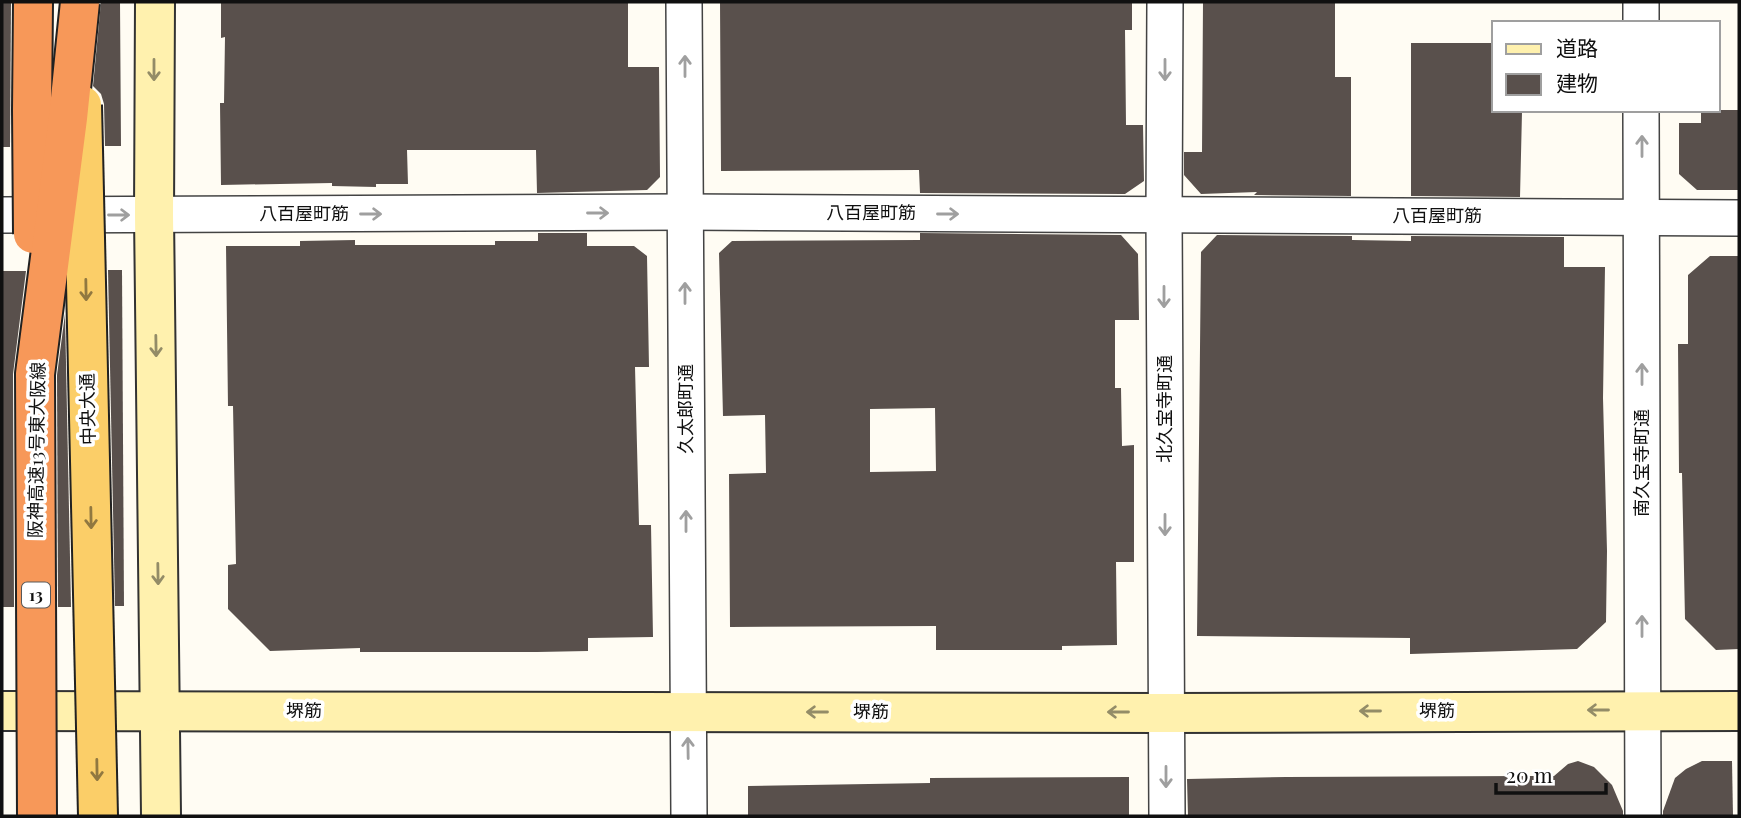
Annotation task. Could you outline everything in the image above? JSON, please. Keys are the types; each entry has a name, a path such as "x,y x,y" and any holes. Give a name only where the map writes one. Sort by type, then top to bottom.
{"highway":[{"name":"13","path":"33,2 35,374"},
{"name":"阪神高速13号東大阪線","path":"37,816 35,374 81,2"}],"main road":[{"name":"中央大通","path":"81,2 82,159 98,816"},
{"path":"155,2 154,215 161,816"},
{"name":"堺筋","path":"2,712 1739,711"}],"street":[{"name":"久太郎町通","path":"684,2 689,816"},
{"name":"北久宝寺町通","path":"1165,2 1167,816"},
{"path":"1641,2 1641,21"},
{"name":"南久宝寺町通","path":"1641,112 1643,816"},
{"name":"八百屋町筋","path":"2,215 685,212 1739,218"}],"building":[{"path":"2,2 11,2 10,147 2,147"},
{"path":"101,2 120,2 121,146 105,146 104,104 101,94 93,86"},
{"path":"221,2 628,2 628,67 659,67 660,177 647,190 537,193 536,150 407,150 408,184 376,184 376,187 332,186 332,183 221,185 220,103 224,103 225,37 221,38"},
{"path":"720,2 1132,2 1132,30 1125,30 1126,125 1143,125 1144,181 1125,194 920,193 919,170 721,171"},
{"path":"1203,2 1335,2 1335,77 1351,77 1351,196 1254,195 1257,192 1201,194 1184,175 1184,152 1202,152"},
{"path":"1411,43 1492,43 1492,112 1522,112 1520,197 1411,196"},
{"path":"1739,110 1739,190 1697,190 1679,174 1679,123 1701,123 1701,112"},
{"path":"538,233 587,233 587,246 634,246 647,256 649,367 635,367 639,525 651,525 653,637 588,638 588,651 360,652 360,648 270,651 228,609 228,565 236,564 233,406 228,406 226,246 300,246 300,241 355,240 355,245 495,245 495,241 538,241"},
{"path":"920,233 1121,235 1138,254 1139,320 1115,320 1115,388 1121,388 1122,446 1134,445 1134,562 1116,562 1117,645 1062,646 1062,650 936,650 936,626 730,627 729,474 766,473 765,415 723,416 719,253 732,241 920,240","holes":["935,408 936,471 870,472 870,409"]},
{"path":"1217,235 1352,236 1352,240 1411,241 1411,236 1564,237 1564,267 1605,267 1603,398 1606,622 1577,649 1410,654 1410,638 1197,636 1201,252"},
{"path":"1710,256 1739,256 1739,649 1716,650 1685,619 1682,473 1679,473 1678,344 1688,344 1688,275"},
{"path":"108,270 122,270 124,606 115,606"},
{"path":"2,271 26,271 13,374 14,607 2,607"},
{"path":"65,314 71,607 58,607 57,375"},
{"path":"1578,761 1594,767 1612,785 1623,816 1188,816 1187,779 1554,776 1568,764"},
{"path":"1702,761 1732,761 1733,816 1663,816 1675,778"},
{"path":"1129,777 1129,816 748,816 748,786 930,783 930,778"}]}
